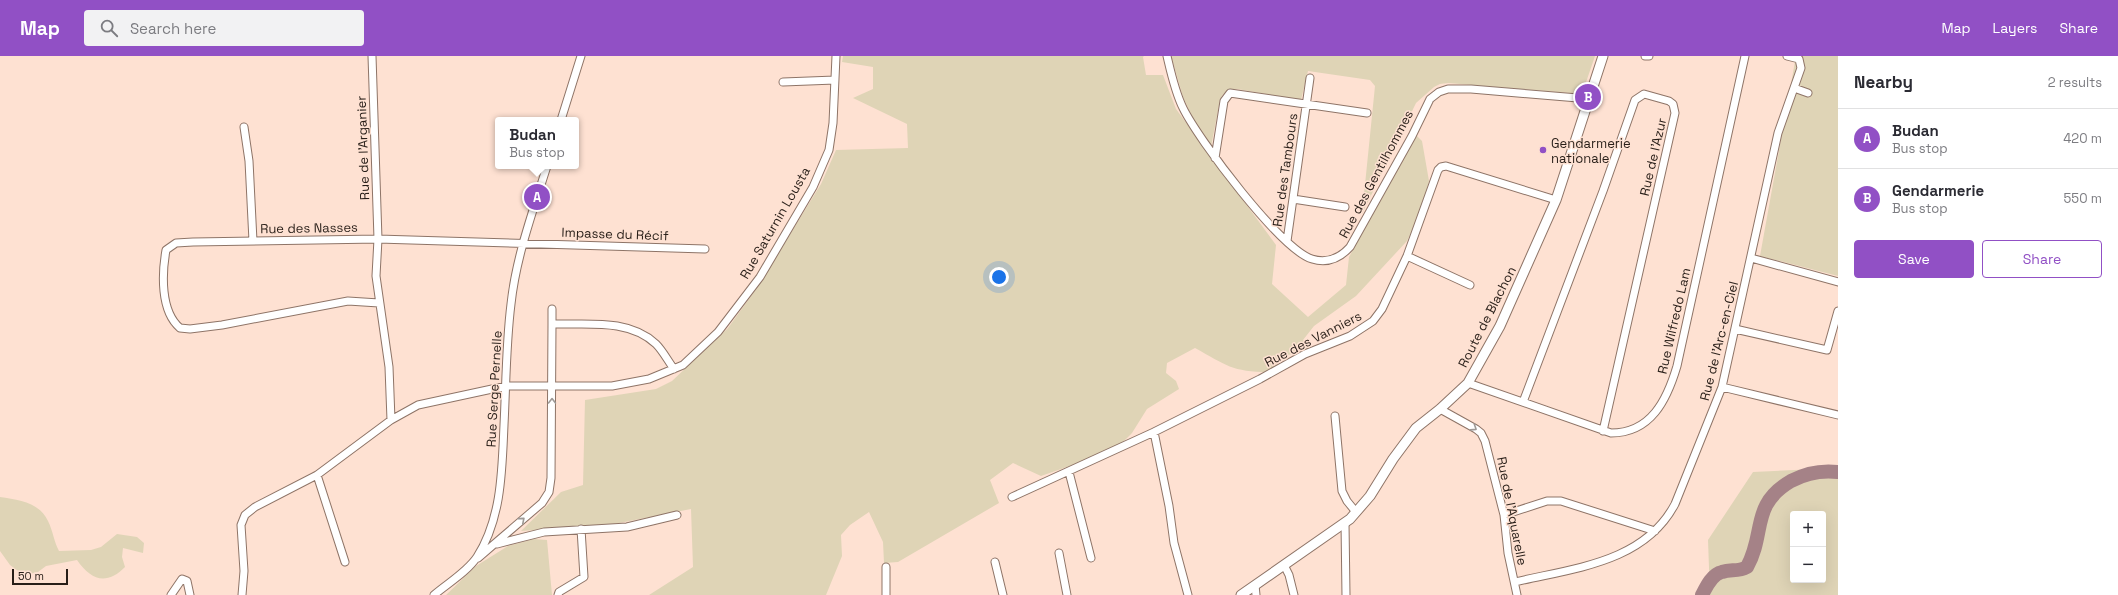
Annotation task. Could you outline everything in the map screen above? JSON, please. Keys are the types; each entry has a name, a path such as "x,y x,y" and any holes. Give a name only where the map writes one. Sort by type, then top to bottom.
{"street":[{"name":"Rue de l'Arganier","path":"372,56 378,239 376,276 389,367 390,420"},
{"path":"562,117 580,56"},
{"name":"Rue Saturnin Lousta","path":"242,595 244,570 240,530 245,515 255,507 318,475 390,420 418,405 506,386 621,385 649,379 674,369 690,359 718,332 760,277 813,187 829,150 833,123 836,56"},
{"name":"Rue des Gentilhommes","path":"1167,56 1182,107 1214,158 1287,241 1306,257 1320,261 1335,259 1346,251 1355,239 1412,136 1426,106 1439,92 1454,88 1590,99"},
{"name":"Route de Blachon","path":"1241,595 1345,523 1370,496 1392,459 1416,428 1468,384 1500,326 1556,200 1603,56"},
{"path":"1644,56 1649,56"},
{"name":"Rue Wilfredo Lam","path":"1468,384 1611,433 1627,432 1642,425 1663,402 1674,378 1745,56"},
{"name":"Rue de l'Arc-en-Ciel","path":"1515,582 1585,566 1619,555 1640,545 1670,515 1722,387 1778,133 1801,68 1801,63 1798,59 1787,56"},
{"path":"1310,78 1307,104 1367,113"},
{"path":"782,82 835,80"},
{"path":"1794,88 1808,93"},
{"name":"Rue des Tambours","path":"1214,158 1224,101 1228,94 1237,93 1307,104 1287,241"},
{"name":"Rue de l'Azur","path":"1523,402 1600,198 1635,100 1644,94 1669,101 1673,104 1675,113 1603,431"},
{"path":"244,127 249,161 253,241"},
{"name":"Rue des Vanniers","path":"1012,497 1154,432 1260,379 1305,354 1333,344 1367,326 1382,309 1407,256 1438,170 1441,167 1446,166 1556,200"},
{"name":"Rue Serge Pernelle","path":"434,595 472,564 486,538 499,495 503,460 511,302 524,242 546,169"},
{"path":"1293,199 1345,207"},
{"name":"Rue des Nasses","path":"379,303 348,301 190,329 180,328 172,317 164,292 163,267 166,250 176,243 222,240 378,239 524,242"},
{"name":"Impasse du Récif","path":"524,242 705,249"},
{"path":"1407,256 1470,285"},
{"path":"1751,258 1838,282"},
{"path":"472,564 537,508 549,492 551,478 552,308"},
{"path":"1735,329 1827,350 1838,311"},
{"path":"552,324 607,326 631,329 647,337 656,344 674,369"},
{"path":"1722,387 1838,415"},
{"name":"Rue de l'Aquarelle","path":"1440,409 1471,426 1483,436 1504,515 1508,553 1517,595"},
{"path":"1335,416 1342,492 1356,512"},
{"path":"1154,432 1170,506 1173,539 1188,595"},
{"path":"1069,472 1091,558"},
{"path":"318,475 346,562"},
{"path":"1504,515 1547,501 1561,501 1655,531"},
{"path":"493,546 544,532 627,527 677,515"},
{"path":"1345,523 1346,595"},
{"path":"558,595 584,577 581,529"},
{"path":"1059,553 1067,595"},
{"path":"995,562 1003,595"},
{"path":"1284,565 1289,575 1294,595"},
{"path":"886,567 886,595"},
{"path":"170,595 182,579 187,581 190,595"},
{"path":"1255,585 1256,595"}],"shaded area":[{"path":"843,56 1144,56 1146,75 1163,75 1176,109 1276,245 1272,284 1308,317 1346,285 1349,257 1372,215 1383,189 1416,135 1422,141 1429,181 1421,212 1407,241 1356,296 1314,326 1303,340 1312,348 1282,357 1269,372 1256,372 1238,369 1222,363 1195,348 1167,363 1166,373 1176,381 1179,389 1147,409 1132,433 1119,446 1104,454 1041,476 1013,463 990,480 999,503 898,562 884,563 883,542 869,512 850,525 841,535 842,556 826,595 649,595 693,567 691,509 614,524 521,531 561,492 583,485 585,400 656,389 672,381 728,328 754,292 821,184 836,150 908,148 907,124 853,98 873,89 873,67 842,62"},
{"path":"1171,56 1595,56 1582,94 1448,83 1440,84 1434,87 1416,103 1362,214 1375,86 1370,80 1308,71 1301,100 1237,89 1229,91 1223,95 1220,100 1211,147 1197,127 1183,97"},
{"path":"1796,56 1838,56 1838,276 1760,256"},
{"path":"1838,468 1838,595 1710,595 1708,540 1753,472"},
{"path":"0,497 28,503 39,510 48,521 59,551 91,550 101,547 117,534 137,537 144,543 143,553 123,548 122,557 125,567 111,577 105,578 93,576 82,567 77,560 46,566 38,572 29,574 18,571 10,565 0,551"},
{"path":"534,539 547,540 552,595 446,595 476,566 508,546"}],"waterway":[{"path":"1702,595 1710,581 1718,573 1747,567 1753,555 1764,510 1778,490 1791,481 1808,474 1826,471 1838,472"}],"place":[{"name":"Gendarmerie","path":"1588,97"},
{"name":"Gendarmerie nationale","path":"1543,150"},
{"name":"Budan","path":"537,197"}]}
